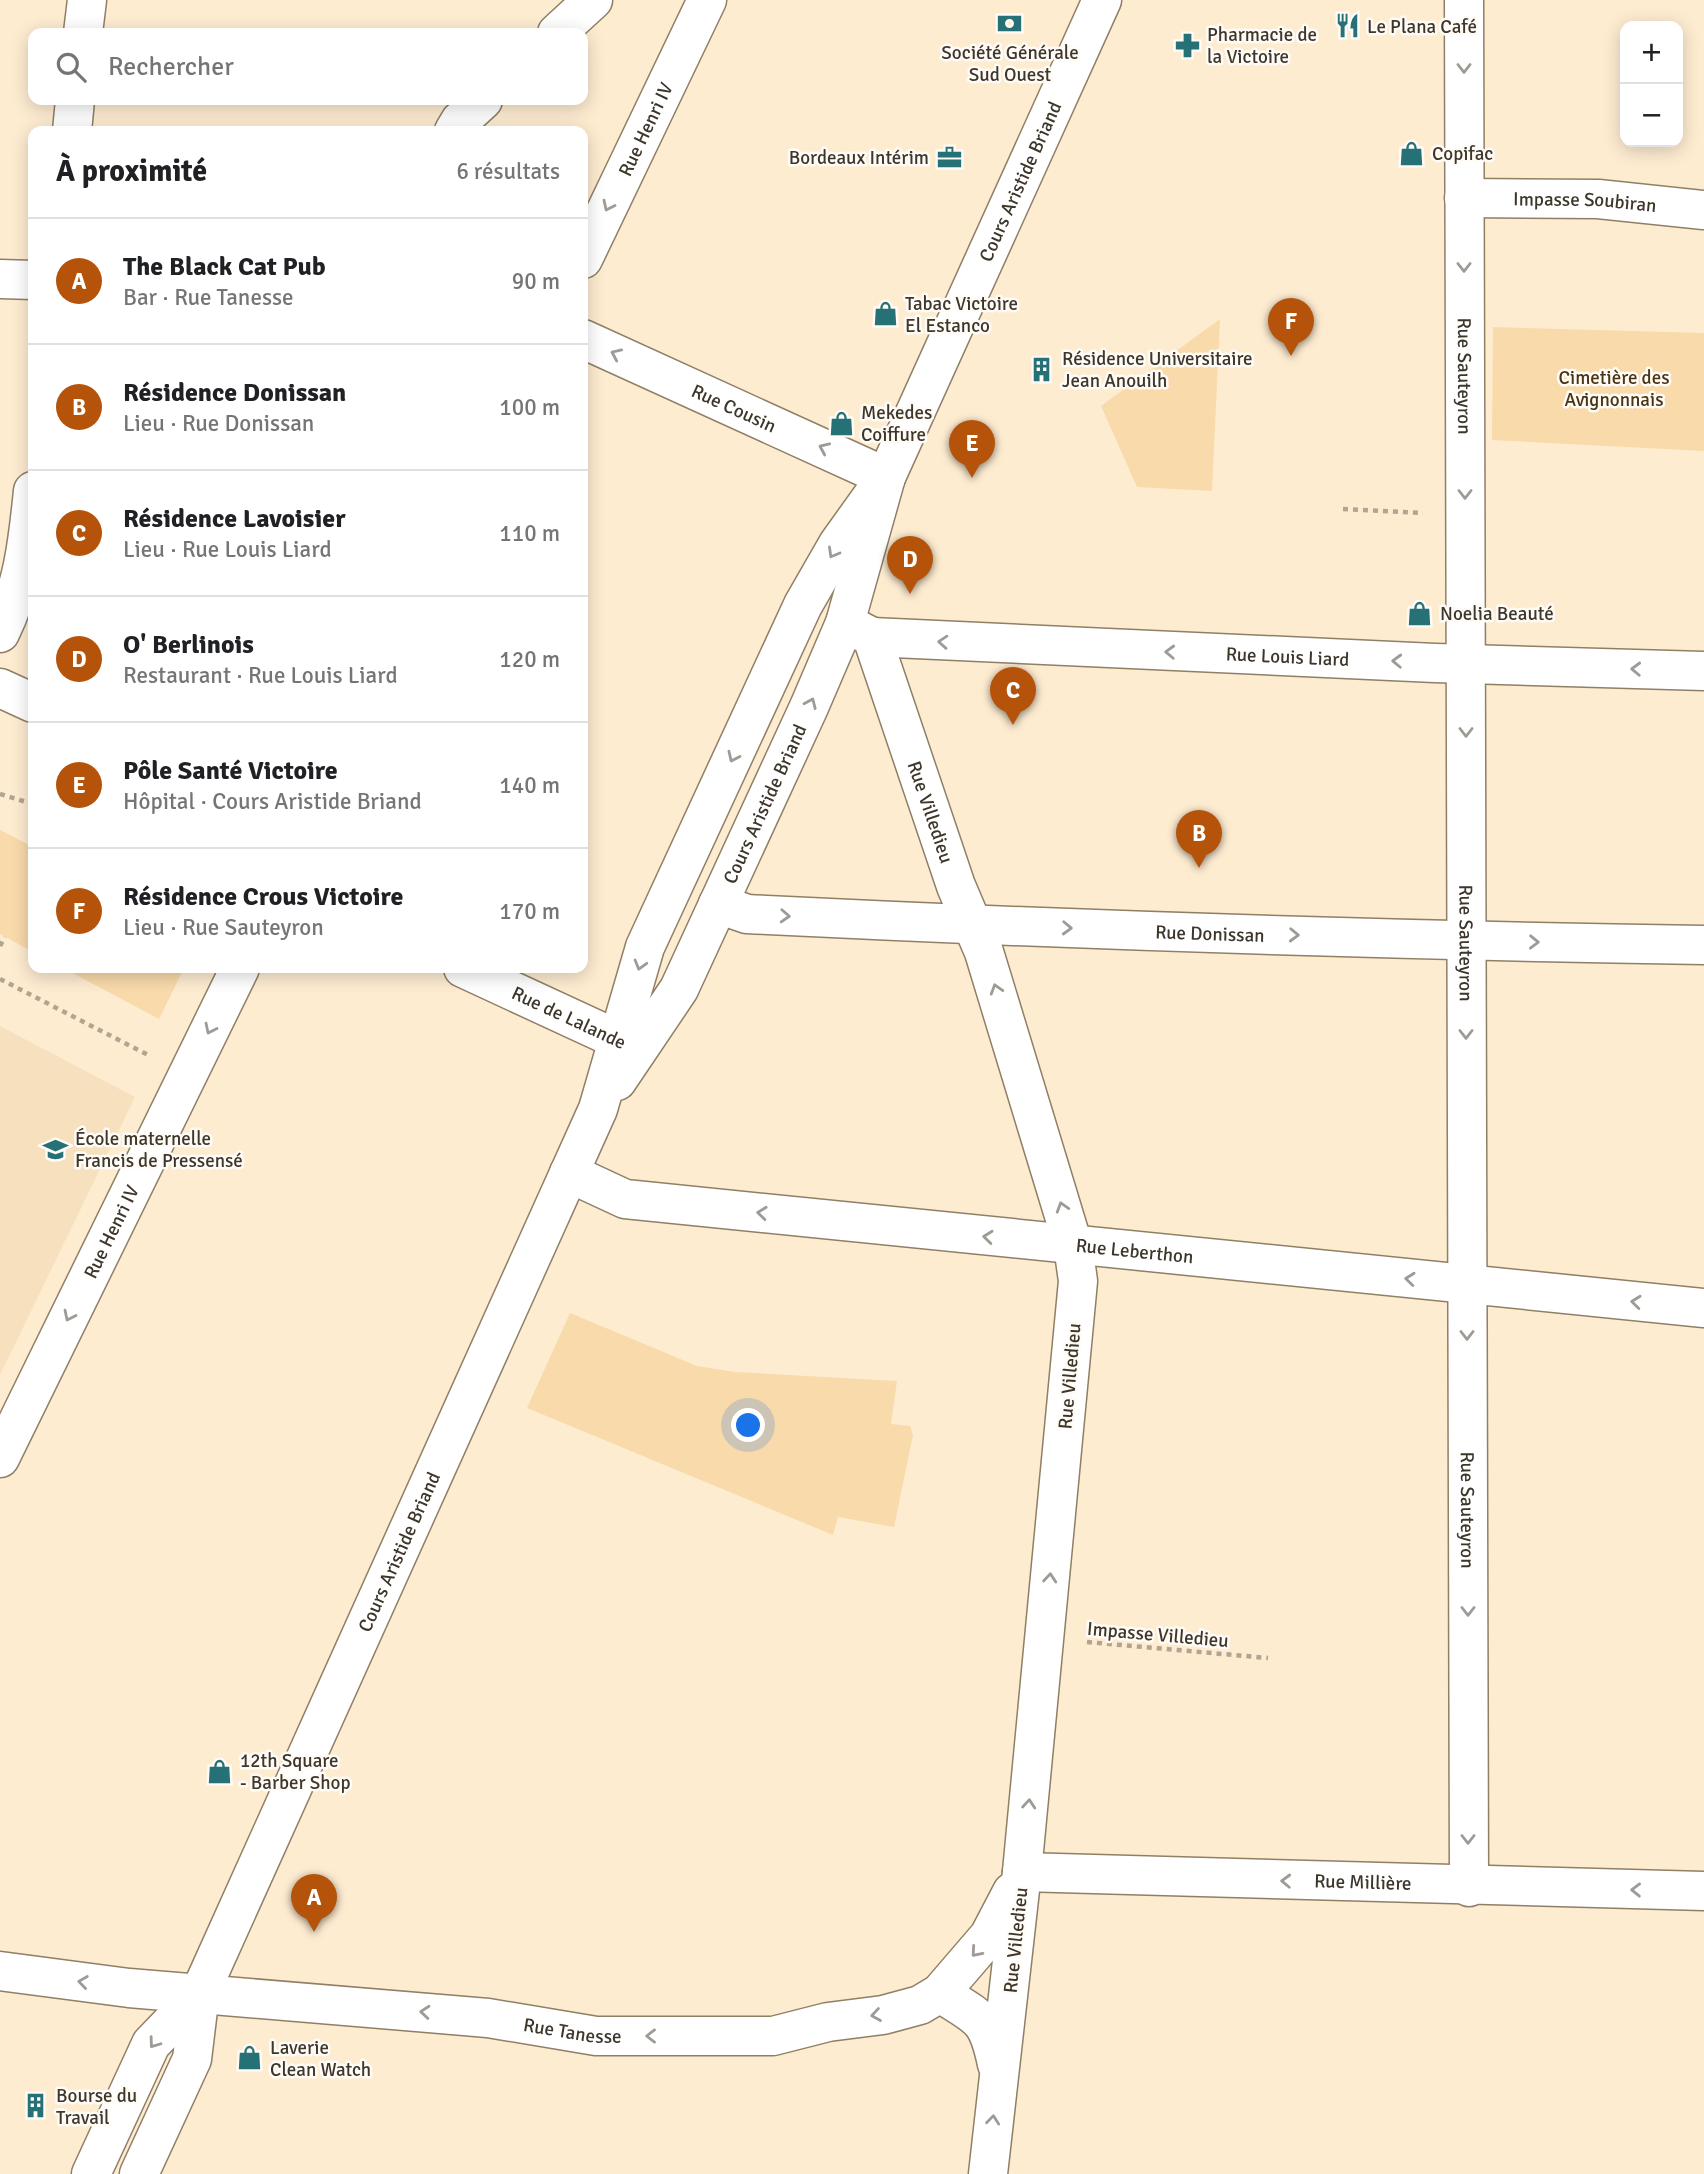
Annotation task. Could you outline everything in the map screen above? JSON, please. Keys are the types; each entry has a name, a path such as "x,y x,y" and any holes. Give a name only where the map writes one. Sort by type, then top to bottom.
{"street":[{"path":"84,28 87,0"},
{"path":"562,28 593,0"},
{"name":"Rue Henri IV","path":"588,248 707,0"},
{"name":"Cours Aristide Briand","path":"139,2174 192,2059 200,1993 628,1045 645,947 803,604 838,544 886,477 1102,0"},
{"name":"Rue Sauteyron","path":"1464,0 1469,1887"},
{"path":"72,126 75,105"},
{"path":"457,126 478,105"},
{"name":"Impasse Soubiran","path":"1464,198 1598,199 1704,210"},
{"path":"0,279 28,280"},
{"name":"Rue Cousin","path":"588,341 886,477"},
{"name":"Cours Aristide Briand","path":"628,1045 679,989 718,904 859,630 886,477"},
{"path":"0,633 15,603 28,540"},
{"name":"Rue Louis Liard","path":"859,630 1466,664 1704,671"},
{"name":"Rue Villedieu","path":"859,630 956,886 974,925 1073,1245 1078,1281 1022,1872 1008,2006 998,2066 988,2174"},
{"path":"0,688 28,701"},
{"name":"Rue Donissan","path":"718,904 747,914 974,925 1466,941 1704,945"},
{"name":"Rue Henri IV","path":"0,1458 238,973"},
{"name":"Rue de Lalande","path":"474,973 628,1045"},
{"name":"Rue Leberthon","path":"569,1173 625,1199 1704,1308"},
{"name":"Rue Tanesse","path":"0,1971 129,1988 488,2018 596,2036 773,2036 828,2022 883,2015 920,2005 940,1993 989,1936 1022,1872"},
{"name":"Rue Millière","path":"1022,1872 1469,1887 1704,1891"},
{"name":"Cours Aristide Briand","path":"91,2174 151,2043 200,1993"},
{"path":"940,1993 981,2018 990,2033 998,2066"}],"path":[{"path":"1343,509 1425,513"},
{"path":"0,794 28,802"},
{"path":"0,946 5,937"},
{"path":"0,979 189,1074"},
{"name":"Impasse Villedieu","path":"1045,1638 1268,1658"}],"shaded area":[{"name":"École maternelle Francis de Pressensé","path":"0,1026 135,1097 0,1375"}],"green space":[{"path":"1220,319 1212,491 1137,487 1101,406"},
{"name":"Cimetière des Avignonnais","path":"1493,327 1704,333 1704,451 1492,440"},
{"path":"0,830 28,844 28,949 0,934"},
{"path":"72,973 182,973 159,1019"},
{"path":"570,1313 697,1366 735,1372 897,1381 891,1424 910,1426 913,1435 894,1527 838,1517 833,1535 527,1408"}],"place":[{"name":"Société Générale Sud Ouest","path":"1010,24"},
{"name":"Le Plana Café","path":"1347,26"},
{"name":"Pharmacie de la Victoire","path":"1187,45"},
{"name":"Copifac","path":"1412,153"},
{"name":"Bordeaux Intérim","path":"949,157"},
{"name":"Tabac Victoire El Estanco","path":"885,314"},
{"name":"Résidence Crous Victoire","path":"1291,356"},
{"name":"Résidence Universitaire Jean Anouilh","path":"1042,369"},
{"name":"Mekedes Coiffure","path":"841,423"},
{"name":"Pôle Santé Victoire","path":"972,478"},
{"name":"O' Berlinois","path":"910,594"},
{"name":"Noelia Beauté","path":"1420,613"},
{"name":"Résidence Lavoisier","path":"1013,725"},
{"name":"Résidence Donissan","path":"1199,868"},
{"name":"École maternelle Francis de Pressensé","path":"55,1149"},
{"name":"12th Square - Barber Shop","path":"220,1771"},
{"name":"The Black Cat Pub","path":"314,1932"},
{"name":"Laverie Clean Watch","path":"250,2058"},
{"name":"Bourse du Travail","path":"36,2106"}]}
